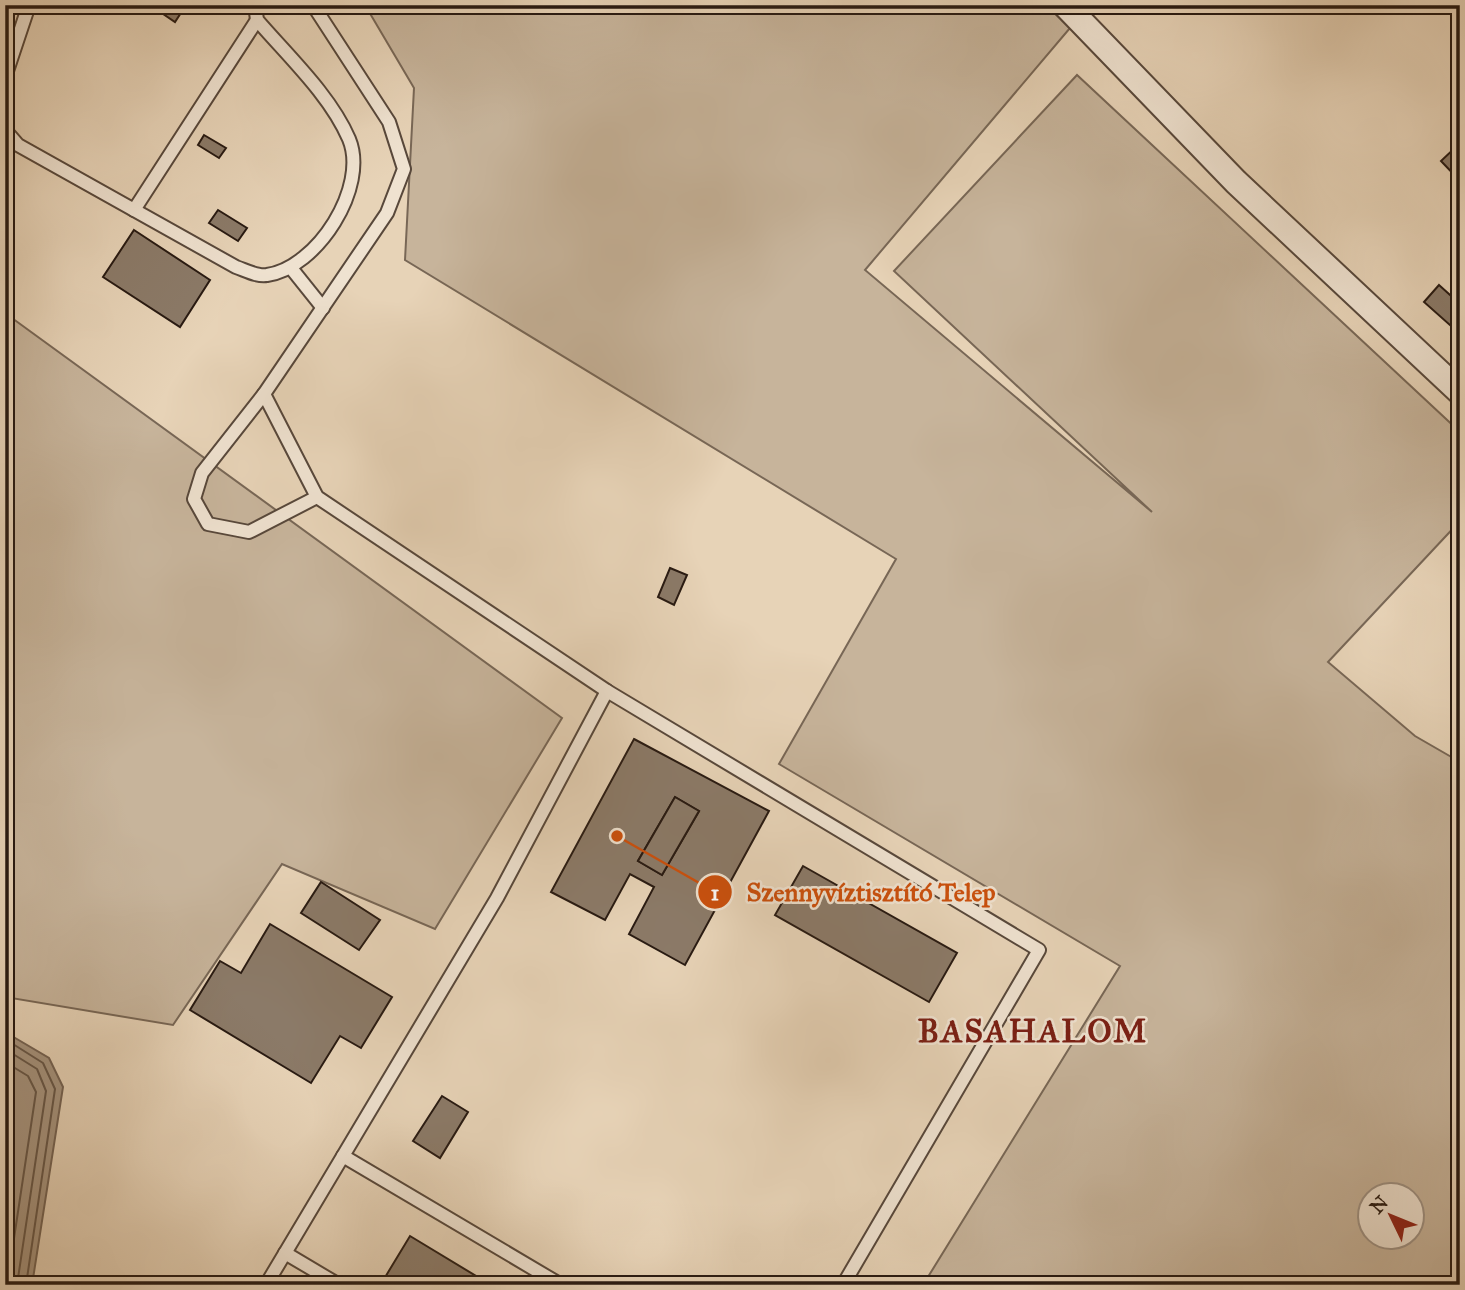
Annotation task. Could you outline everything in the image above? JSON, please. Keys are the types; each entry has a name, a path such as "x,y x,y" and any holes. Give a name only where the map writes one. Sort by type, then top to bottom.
{"street":[{"path":"1065,5 1236,182 1460,392"}],"lane":[{"path":"5,77 29,5"},
{"path":"5,130 18,145 236,267 264,276 291,268 303,260 331,229 354,180 350,142 337,117 257,20 255,5"},
{"path":"313,5 389,122 404,169 387,213 264,394 202,472 194,499 208,524 249,532 317,497"},
{"path":"134,210 257,20"},
{"path":"291,268 323,308"},
{"path":"264,394 317,497 607,691 1039,950 844,1285"},
{"path":"266,1285 497,898 607,691"},
{"path":"343,1156 561,1285"},
{"path":"285,1253 339,1285"}],"shaded area":[{"path":"365,5 1046,5 1070,28 865,270 1152,512 894,271 1077,75 1460,432 1460,521 1328,662 1415,736 1460,762 1460,1285 923,1285 1120,966 779,764 896,559 405,260 414,88"},
{"path":"5,313 562,718 435,929 282,864 173,1025 5,997"}],"water":[{"path":"5,1032 49,1058 63,1087 32,1285 5,1285"}],"building":[{"path":"150,5 186,5 175,22"},
{"path":"204,135 226,148 219,158 198,145"},
{"path":"1460,143 1460,181 1441,161"},
{"path":"218,210 247,228 238,241 209,223"},
{"path":"134,230 210,280 180,327 103,277"},
{"path":"1439,285 1460,304 1460,317 1451,326 1424,302"},
{"path":"670,568 687,575 674,605 658,597"},
{"path":"634,739 769,811 685,965 629,934 654,887 630,874 605,920 551,892","holes":["675,797 699,811 662,875 638,861"]},
{"path":"675,797 699,811 662,875 638,861"},
{"path":"803,866 957,953 929,1002 775,915"},
{"path":"321,882 380,920 359,950 301,913"},
{"path":"270,924 392,997 361,1048 340,1036 311,1083 190,1010 220,961 241,973"},
{"path":"442,1096 468,1112 440,1158 413,1141"},
{"path":"410,1236 491,1285 395,1285 384,1279"}],"place":[{"name":"Szennyvíztisztító Telep","path":"617,836"}],"district":[{"name":"BASAHALOM","path":"1033,1031"}]}
